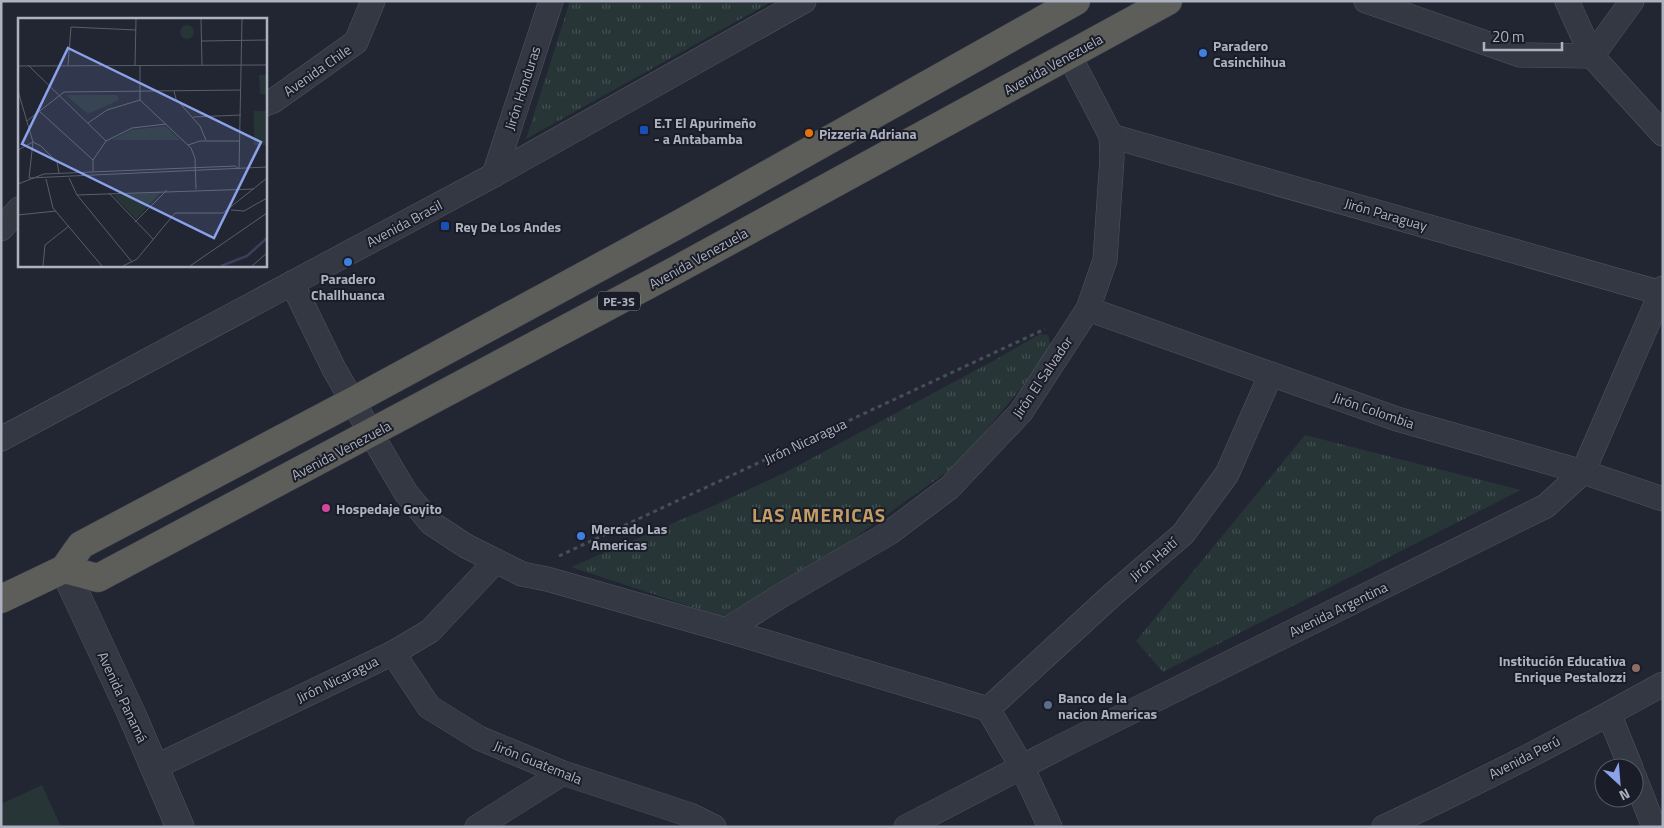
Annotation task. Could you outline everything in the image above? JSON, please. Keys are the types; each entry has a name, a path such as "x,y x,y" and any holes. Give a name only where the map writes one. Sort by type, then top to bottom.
{"highway":[{"name":"PE-3S","path":"1,599 64,569 81,545 353,401 689,219 1076,1"},
{"name":"Avenida Venezuela","path":"64,569 98,578 695,260 1168,1"}],"street":[{"name":"Avenida Chile","path":"266,104 273,101 356,42 373,1"},
{"name":"Jirón Honduras","path":"494,175 551,1"},
{"name":"Avenida Brasil","path":"1,439 494,175 804,1"},
{"path":"1366,1 1520,55 1592,56"},
{"path":"1567,1 1592,56 1663,134"},
{"path":"1592,56 1632,1"},
{"name":"Jirón El Salvador","path":"726,630 890,532 949,488 1021,412 1088,309 1105,260 1112,158 1111,136 1070,55"},
{"name":"Jirón Paraguay","path":"1111,136 1662,290"},
{"path":"1,229 18,210"},
{"path":"292,283 334,369 371,434 406,493 431,523 466,546 522,574 547,579 726,630 988,709 1022,767 1050,827"},
{"name":"Avenida Argentina","path":"906,827 1022,767 1546,506 1583,472 1662,290"},
{"name":"Jirón Colombia","path":"1088,309 1397,419 1583,472 1663,498"},
{"name":"Jirón Haití","path":"988,709 1111,596 1183,534 1227,474 1271,374"},
{"name":"Jirón Nicaragua","path":"155,767 392,653 430,631 496,560"},
{"name":"Avenida Panamá","path":"64,569 155,767 180,827"},
{"name":"Jirón Guatemala","path":"392,653 429,707 479,738 563,774 690,815 714,827"},
{"name":"Avenida Perú","path":"1384,827 1609,714 1663,684"},
{"path":"1609,714 1627,758"},
{"path":"477,827 563,774"},
{"path":"1644,802 1654,827"}],"path":[{"name":"Jirón Nicaragua","path":"558,557 1052,326"}],"green space":[{"path":"570,1 773,1 526,139"},
{"path":"1040,334 1048,335 1051,347 1021,388 973,446 948,471 846,544 723,617 571,567 713,506 786,472"},
{"path":"1305,435 1521,490 1163,672 1136,641"},
{"path":"42,785 61,827 1,827 1,804"}],"place":[{"name":"Paradero Casinchihua","path":"1203,53"},
{"name":"E.T El Apurimeño - a Antabamba","path":"644,130"},
{"name":"Pizzeria Adriana","path":"809,133"},
{"name":"Rey De Los Andes","path":"445,226"},
{"name":"Paradero Challhuanca","path":"348,262"},
{"name":"Hospedaje Goyito","path":"326,508"},
{"name":"Mercado Las Americas","path":"581,536"},
{"name":"Institución Educativa Enrique Pestalozzi","path":"1636,668"},
{"name":"Banco de la nacion Americas","path":"1048,705"}],"district":[{"name":"LAS AMERICAS","path":"819,514"}]}
